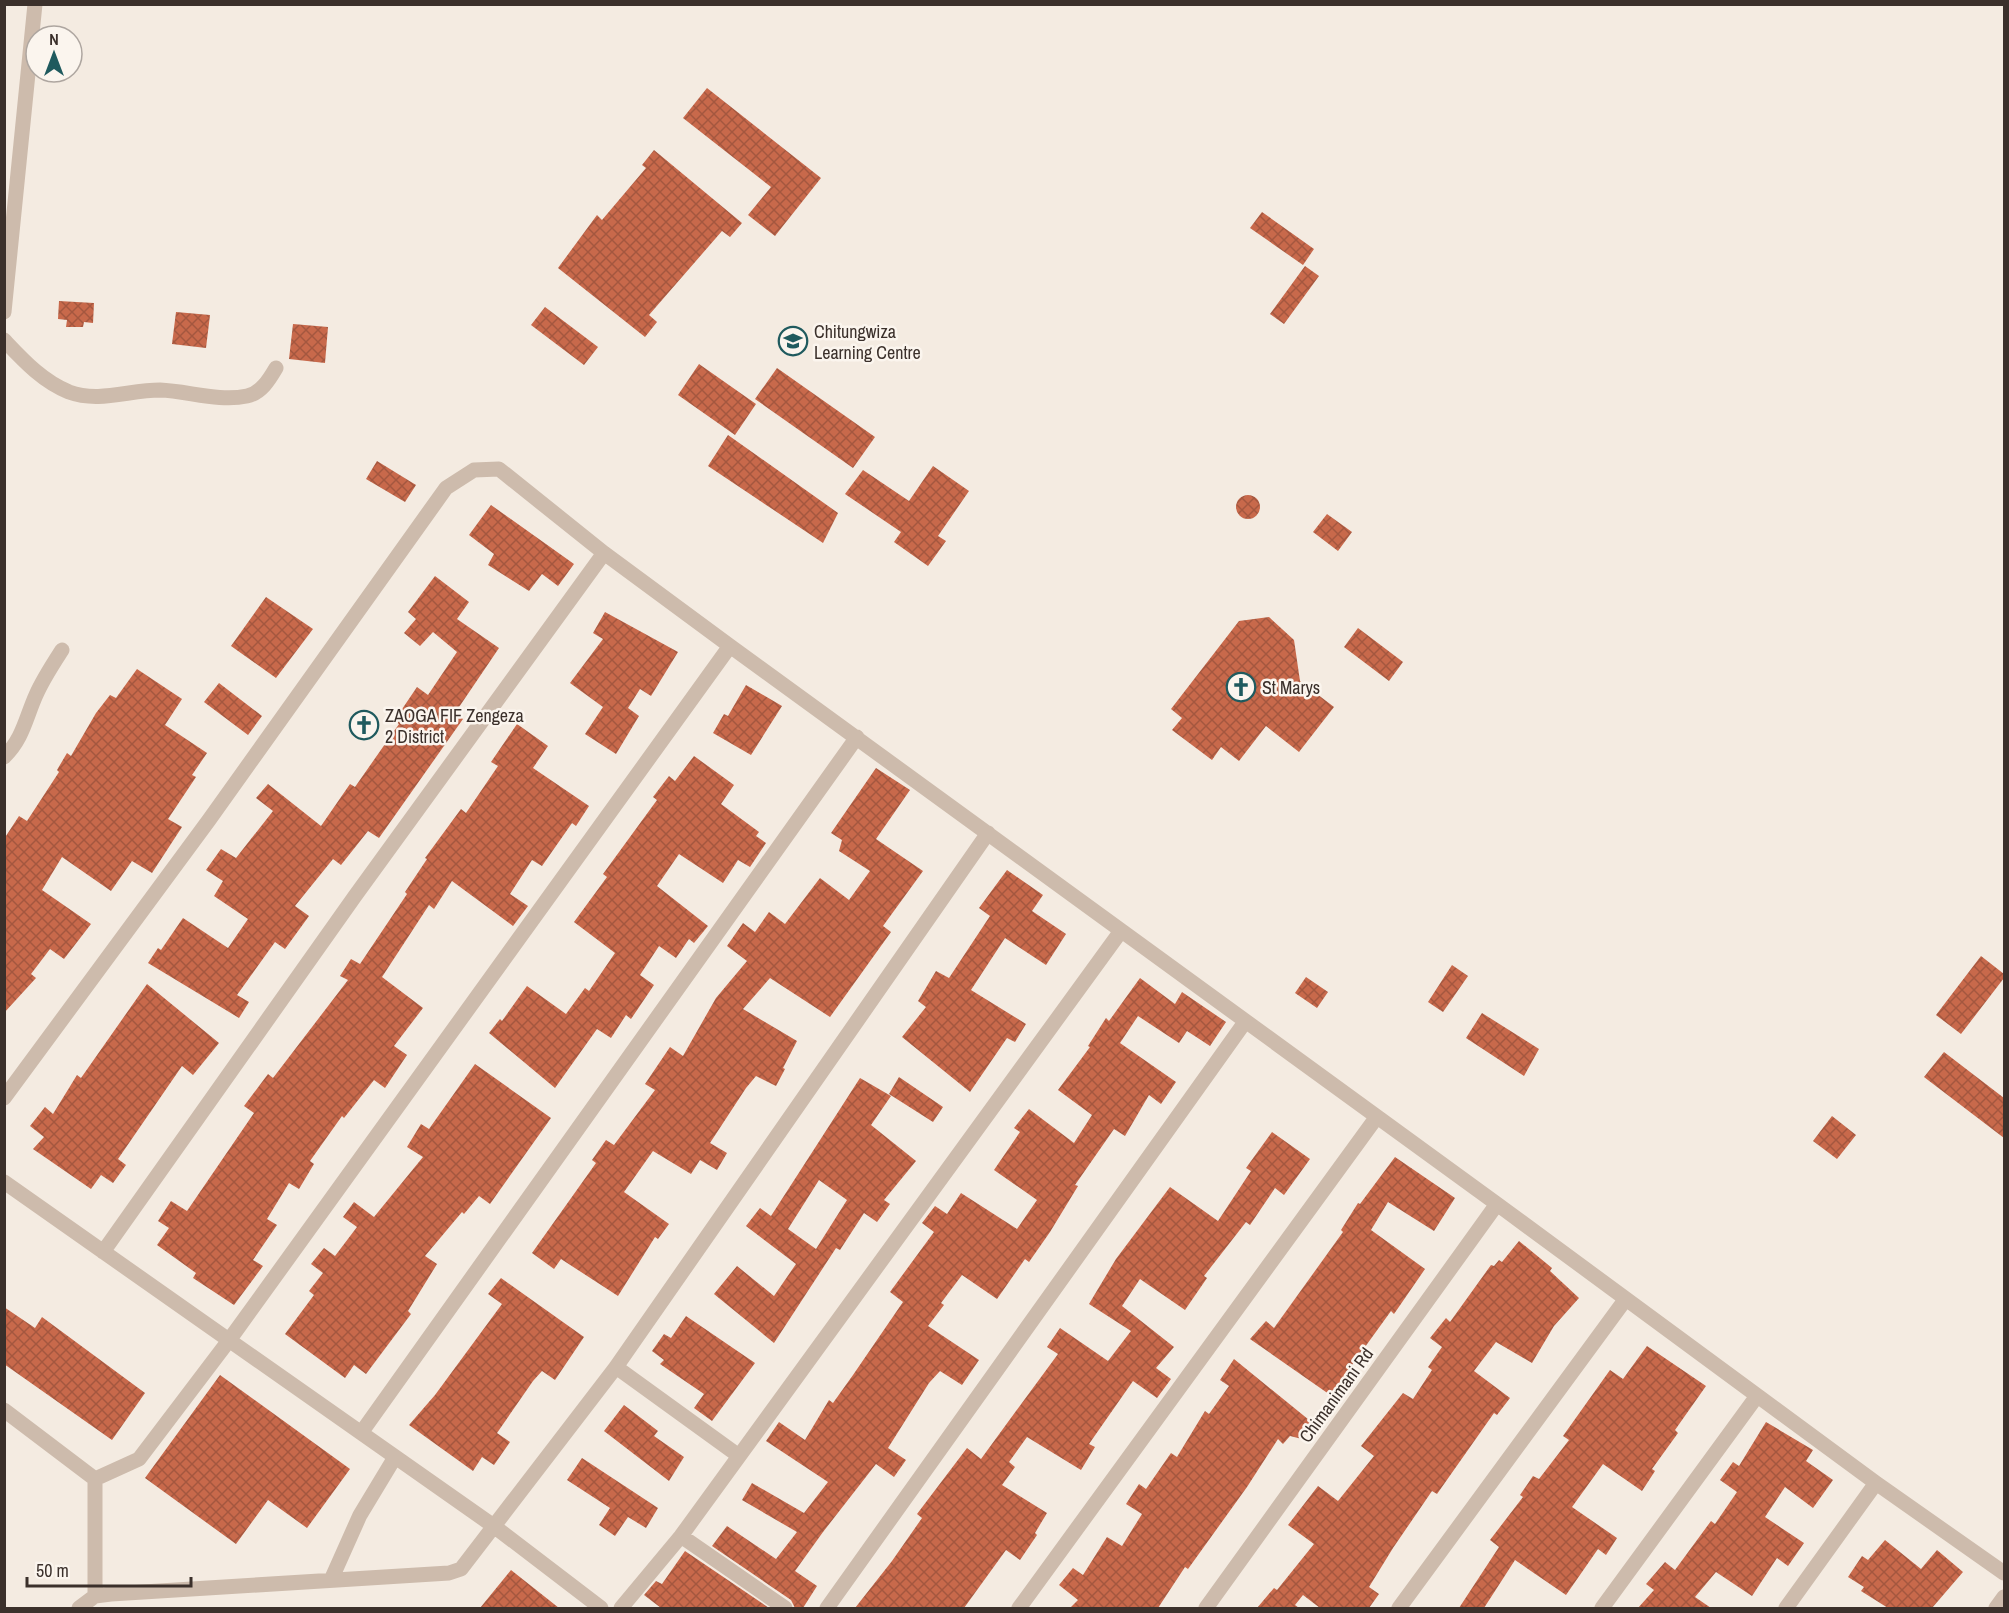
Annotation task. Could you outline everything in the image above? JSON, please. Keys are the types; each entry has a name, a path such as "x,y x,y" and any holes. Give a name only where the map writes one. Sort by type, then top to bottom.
{"street":[{"path":"4,312 35,4"},
{"path":"4,340 44,378 68,392 86,396 118,396 162,390 213,396 248,396 265,385 276,368"},
{"path":"4,1098 209,820 446,488 474,470 499,469 604,553 730,646 1876,1483 2004,1573"},
{"path":"103,1252 355,896 604,553"},
{"path":"95,1479 139,1459 230,1340 730,646"},
{"path":"4,757 14,748 25,729 28,713 41,682 62,650"},
{"path":"361,1433 857,737"},
{"path":"79,1608 95,1596 449,1573 461,1569 616,1366 988,833"},
{"path":"621,1608 681,1536 1121,931"},
{"path":"827,1608 1245,1022"},
{"path":"1019,1608 1376,1118"},
{"path":"4,1182 495,1527 601,1608"},
{"name":"Chimanimani Rd","path":"1206,1608 1497,1204"},
{"path":"1399,1608 1625,1300"},
{"path":"616,1366 739,1456"},
{"path":"1602,1608 1757,1396"},
{"path":"4,1410 95,1479"},
{"path":"331,1580 360,1515 395,1456"},
{"path":"95,1479 95,1596"},
{"path":"1786,1608 1876,1483"},
{"path":"681,1536 785,1608"},
{"path":"1996,1608 2004,1597"}],"building":[{"path":"707,88 821,178 775,236 748,215 771,187 683,118"},
{"path":"654,150 742,223 730,237 722,231 649,315 657,322 645,337 558,268 597,215 602,220 646,168 642,165"},
{"path":"1262,212 1314,249 1303,265 1250,228"},
{"path":"1305,266 1319,276 1284,324 1270,314"},
{"path":"59,301 94,303 93,323 84,322 83,327 66,327 67,320 58,319"},
{"path":"545,307 598,347 584,365 531,325"},
{"path":"176,312 210,315 206,348 172,344"},
{"path":"293,324 328,327 325,363 289,359"},
{"path":"699,364 756,404 735,435 678,395"},
{"path":"777,368 875,437 853,468 755,399"},
{"path":"728,435 838,513 823,543 708,466"},
{"path":"377,461 416,485 405,502 366,479"},
{"path":"933,466 969,491 938,536 946,541 928,566 894,542 901,532 845,494 863,470 909,501"},
{"path":"1248,495 1257,498 1260,507 1257,516 1248,519 1239,516 1236,507 1239,498"},
{"path":"491,505 574,564 558,586 542,574 529,591 488,565 494,554 469,535"},
{"path":"1327,514 1352,532 1338,551 1313,532"},
{"path":"435,576 469,602 457,619 499,648 455,713 463,719 379,838 368,831 341,865 333,859 295,906 309,916 285,949 275,942 237,995 249,1002 239,1018 148,963 158,948 161,950 183,918 228,948 248,919 214,896 223,881 206,870 221,849 236,858 273,811 256,798 268,784 321,826 350,784 355,787 399,724 394,721 417,687 428,695 457,652 433,632 420,646 404,633 416,619 408,612"},
{"path":"266,597 313,629 276,678 231,646"},
{"path":"605,612 678,652 651,696 640,689 628,708 639,716 616,754 585,734 603,707 570,683 603,639 593,633"},
{"name":"St Marys","path":"1269,617 1294,640 1300,681 1334,707 1299,752 1266,726 1239,761 1221,747 1212,760 1172,730 1182,718 1171,709 1239,621"},
{"path":"1358,628 1403,662 1389,681 1344,647"},
{"path":"137,669 182,699 165,725 207,753 192,775 196,777 168,819 182,827 152,873 132,861 111,891 62,857 42,890 91,924 64,959 50,949 31,974 36,978 4,1013 4,839 19,816 27,821 59,772 57,770 67,753 71,756 96,713 110,695 116,698"},
{"path":"219,683 262,716 248,735 204,702"},
{"path":"746,685 782,706 751,755 713,733 724,714 728,716"},
{"path":"517,724 548,746 533,768 589,806 576,826 572,823 542,866 532,860 510,894 528,906 513,926 452,881 434,909 429,905 382,977 423,1008 394,1046 407,1055 385,1088 374,1080 344,1118 342,1116 310,1161 314,1164 299,1189 289,1183 267,1219 277,1225 253,1260 263,1266 234,1305 193,1278 196,1273 157,1245 169,1228 158,1221 171,1201 187,1211 254,1113 244,1106 268,1074 273,1078 348,980 340,976 351,959 360,964 407,894 405,892 427,859 425,858 461,809 466,813 498,766 491,762"},
{"path":"694,756 734,785 721,804 759,832 756,836 766,843 750,867 738,860 723,883 679,854 657,886 708,926 694,943 689,939 676,958 659,946 640,975 654,985 631,1019 626,1015 611,1038 597,1029 555,1088 489,1033 500,1019 502,1021 527,986 566,1014 585,988 589,991 615,953 574,922 607,877 603,874 657,800 653,797 669,776 675,781"},
{"path":"876,768 910,790 876,839 923,871 883,926 891,932 830,1017 770,978 743,1009 797,1041 783,1068 785,1069 776,1086 756,1076 746,1088 710,1143 727,1153 717,1170 700,1160 691,1174 653,1151 624,1192 669,1224 658,1239 655,1237 618,1296 561,1259 554,1269 532,1253 596,1163 592,1160 606,1140 614,1145 655,1090 645,1084 670,1047 683,1056 716,998 747,961 727,946 743,923 755,932 769,912 785,924 820,878 849,900 870,871 839,851 842,840 831,833"},
{"path":"1007,870 1043,895 1032,911 1066,934 1046,965 1005,938 971,990 1026,1024 1015,1042 1007,1038 970,1092 902,1037 926,1007 918,1001 936,971 949,978 990,916 979,908"},
{"path":"1981,956 2004,974 2004,978 1961,1034 1936,1015"},
{"path":"1452,965 1468,976 1443,1012 1428,1002"},
{"path":"1306,977 1328,992 1317,1008 1295,993"},
{"path":"1140,978 1175,1004 1182,992 1226,1022 1210,1046 1187,1031 1179,1043 1138,1016 1120,1043 1176,1082 1161,1104 1149,1095 1125,1136 1114,1129 1075,1185 1078,1186 1050,1232 1029,1262 1025,1259 997,1299 962,1275 941,1303 944,1305 928,1326 979,1360 962,1385 940,1371 929,1383 888,1448 906,1460 894,1477 876,1464 823,1532 795,1571 817,1586 803,1608 795,1608 791,1600 712,1546 727,1526 776,1559 797,1532 742,1500 752,1483 804,1513 828,1482 766,1441 779,1422 805,1440 829,1400 833,1403 903,1302 890,1292 934,1232 922,1223 935,1206 947,1214 961,1193 1017,1229 1037,1200 994,1170 1020,1132 1014,1128 1029,1109 1074,1143 1092,1115 1058,1090 1090,1047 1088,1046 1106,1018 1109,1021"},
{"path":"147,984 219,1043 193,1075 182,1066 118,1159 126,1165 113,1183 101,1175 91,1189 33,1149 44,1137 30,1126 45,1107 53,1114 77,1075 81,1078"},
{"path":"1482,1013 1539,1049 1524,1076 1466,1038"},
{"path":"1944,1052 2004,1098 2004,1138 1924,1077"},
{"path":"475,1064 551,1118 490,1204 479,1196 464,1214 462,1212 425,1256 437,1264 408,1311 411,1314 366,1374 354,1365 345,1378 285,1334 314,1295 309,1291 323,1273 311,1264 324,1248 335,1256 357,1227 343,1217 354,1202 374,1217 423,1157 407,1147 421,1124 429,1129"},
{"path":"899,1077 943,1107 933,1122 889,1094"},
{"path":"860,1078 891,1096 871,1125 916,1161 884,1200 890,1204 877,1222 864,1213 840,1250 836,1248 774,1343 714,1294 737,1266 774,1296 796,1264 746,1226 760,1208 771,1216","holes":["819,1180 847,1200 816,1249 788,1229"]},
{"path":"1832,1116 1856,1135 1837,1159 1813,1141"},
{"path":"1272,1132 1310,1159 1284,1195 1275,1188 1250,1225 1246,1222 1204,1276 1207,1278 1185,1310 1140,1279 1122,1306 1174,1347 1156,1368 1171,1379 1157,1398 1133,1381 1089,1444 1095,1447 1081,1470 1027,1437 1009,1462 1015,1467 1002,1485 1047,1513 1035,1533 1037,1535 1020,1560 1006,1550 964,1608 855,1608 892,1561 922,1518 917,1514 967,1448 981,1459 1058,1354 1047,1347 1060,1328 1108,1361 1131,1331 1089,1304 1116,1259 1170,1187 1218,1221 1251,1171 1246,1168"},
{"path":"1395,1157 1455,1198 1434,1231 1388,1202 1371,1230 1425,1269 1394,1314 1391,1311 1344,1376 1349,1380 1336,1399 1250,1339 1266,1321 1274,1328 1343,1232 1341,1230 1358,1203 1360,1204"},
{"path":"1519,1241 1552,1268 1550,1271 1579,1298 1554,1326 1532,1363 1496,1342 1474,1371 1510,1398 1497,1415 1494,1413 1437,1494 1432,1491 1393,1548 1369,1587 1379,1594 1369,1608 1320,1608 1303,1595 1295,1605 1299,1608 1257,1608 1274,1588 1277,1590 1314,1544 1288,1525 1318,1486 1338,1501 1374,1456 1361,1446 1403,1393 1413,1399 1432,1370 1428,1367 1442,1347 1430,1338 1446,1318 1450,1322 1491,1265 1494,1266 1499,1260 1502,1262"},
{"path":"501,1278 584,1337 555,1380 542,1371 533,1381 497,1433 510,1442 494,1465 482,1457 473,1471 409,1425 435,1395 502,1304 488,1294"},
{"path":"4,1307 35,1328 42,1317 145,1393 112,1440 4,1364"},
{"path":"686,1316 755,1363 712,1421 694,1408 704,1394 660,1364 664,1360 652,1351 664,1334 671,1338"},
{"path":"1647,1346 1706,1386 1675,1430 1678,1433 1652,1469 1655,1471 1642,1491 1603,1464 1572,1507 1617,1538 1606,1555 1598,1549 1566,1595 1515,1560 1484,1608 1459,1608 1499,1547 1490,1540 1523,1497 1520,1495 1533,1476 1539,1479 1569,1440 1563,1436 1610,1370 1623,1379"},
{"path":"1234,1359 1314,1424 1302,1439 1290,1436 1283,1444 1278,1439 1247,1487 1188,1569 1185,1567 1158,1608 1070,1608 1078,1600 1059,1585 1073,1568 1083,1575 1107,1537 1122,1546 1142,1514 1126,1504 1139,1484 1146,1489 1171,1453 1177,1457 1205,1411 1209,1414 1229,1386 1220,1380"},
{"path":"220,1375 350,1469 307,1528 268,1500 236,1544 145,1478"},
{"path":"624,1405 658,1431 654,1436 684,1457 669,1481 604,1431"},
{"path":"1766,1422 1813,1450 1806,1461 1833,1480 1813,1508 1785,1487 1765,1517 1804,1543 1788,1566 1777,1558 1752,1596 1716,1572 1695,1597 1711,1608 1638,1608 1654,1590 1646,1584 1665,1562 1675,1570 1711,1521 1715,1524 1737,1492 1720,1480 1733,1462 1739,1466"},
{"path":"582,1458 658,1508 646,1528 628,1517 615,1536 599,1525 610,1508 567,1480"},
{"path":"1885,1540 1921,1569 1937,1550 1963,1572 1932,1608 1888,1608 1861,1591 1864,1587 1848,1577 1862,1556 1868,1560"},
{"path":"685,1551 769,1608 661,1608 644,1595 656,1581 662,1584"},
{"path":"511,1570 559,1608 480,1608"}],"place":[{"name":"Chitungwiza Learning Centre","path":"793,341"},
{"name":"St Marys","path":"1241,687"},
{"name":"ZAOGA FIF Zengeza 2 District","path":"364,725"}]}
